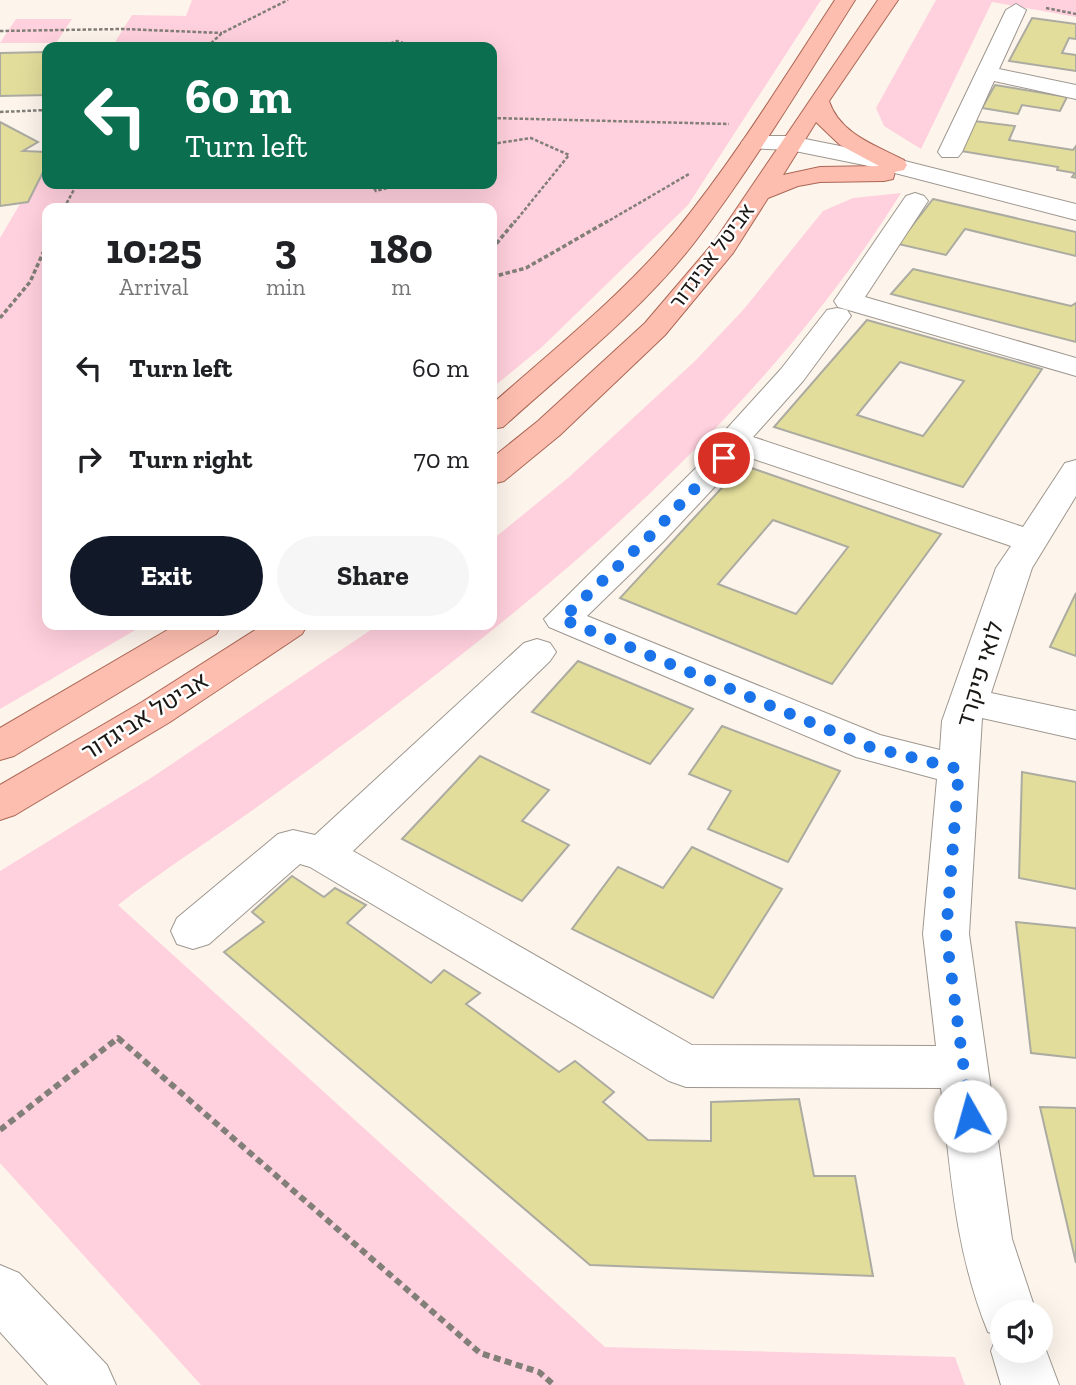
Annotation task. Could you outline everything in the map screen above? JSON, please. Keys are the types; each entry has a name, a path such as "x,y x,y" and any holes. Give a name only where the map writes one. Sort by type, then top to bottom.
{"main road":[{"name":"אביטל אביגדור","path":"497,417 609,316 683,239 753,143 845,0"},
{"name":"אביטל אביגדור","path":"497,470 549,428 655,329 724,247 818,101 888,0"},
{"path":"818,101 820,113 836,132 890,169"},
{"path":"759,193 809,175 890,169"},
{"name":"אביטל אביגדור","path":"0,746 195,630"},
{"name":"אביטל אביגדור","path":"0,804 156,712 281,630"}],"street":[{"path":"950,152 1016,10"},
{"path":"987,72 1076,92"},
{"path":"753,143 890,169 1076,212"},
{"path":"915,201 848,301 1076,367"},
{"path":"837,316 792,375 733,441 1031,541"},
{"path":"724,458 652,534 562,619 870,747 959,769"},
{"name":"לואי פיקרד","path":"1004,1300 985,1239 946,934 962,721 1014,568 1076,470"},
{"path":"323,854 537,652"},
{"path":"969,702 1076,725"},
{"path":"193,931 293,846 323,854 686,1066 963,1067"},
{"path":"0,1292 87,1385"},
{"path":"1023,1363 1030,1385"}],"path":[{"path":"212,42 222,33 288,0"},
{"path":"0,32 123,29 222,33"},
{"path":"0,112 42,110"},
{"path":"497,118 729,124"},
{"path":"497,143 531,138 569,155 497,243"},
{"path":"497,275 526,268 700,167"},
{"path":"0,318 30,282 42,255"},
{"path":"0,1130 118,1038 480,1353 539,1372 554,1385"}],"shaded area":[{"path":"192,0 821,0 688,205 542,347 497,384 497,203 42,203 42,630 135,630 0,709 0,238 42,167 42,189 497,189 497,42 115,42 132,15 186,16"},
{"path":"936,0 1076,0 1076,17 992,2 921,149 884,126 876,108"},
{"path":"16,19 72,19 57,42 0,43"},
{"path":"901,193 840,283 771,368 696,448 616,525 497,625 497,536 568,478 695,361 744,309 823,211 853,198"},
{"path":"371,630 491,630 359,733 118,905 605,1347 955,1357 965,1385 201,1385 0,1163 0,871 151,778"}],"building":[{"path":"1032,18 1076,24 1076,39 1069,38 1062,53 1076,55 1076,71 1009,61"},
{"path":"42,52 42,95 0,96 0,53"},
{"path":"995,85 1067,97 1060,111 1022,105 1018,114 982,108"},
{"path":"974,121 1015,126 1009,140 1073,150 1076,146 1076,178 1072,177 1075,173 1057,170 1058,167 961,151"},
{"path":"0,122 38,142 23,151 42,152 42,174 28,202 0,206"},
{"path":"933,199 1076,232 1076,256 965,229 946,255 898,244"},
{"path":"913,269 1071,306 1076,303 1076,342 891,294"},
{"path":"867,320 1042,369 963,487 774,427","holes":["900,362 964,381 923,436 857,415"]},
{"path":"743,465 941,534 832,684 620,598","holes":["773,520 848,547 796,614 718,584"]},
{"path":"1076,593 1076,656 1050,647"},
{"path":"578,661 693,709 650,764 532,712"},
{"path":"722,726 840,771 788,862 708,829 731,791 689,774"},
{"path":"480,756 549,790 522,821 569,845 522,901 402,839"},
{"path":"1022,772 1076,782 1076,889 1019,878"},
{"path":"692,847 782,889 713,998 572,929 618,867 663,888"},
{"path":"292,876 324,897 335,888 366,905 347,923 431,983 444,970 480,993 466,1004 559,1072 575,1061 614,1092 603,1102 648,1140 711,1141 711,1102 799,1099 814,1176 855,1176 873,1276 590,1265 224,952 264,922 252,912"},
{"path":"1016,922 1076,928 1076,1058 1031,1053"},
{"path":"1040,1107 1076,1108 1076,1263"}],"route":[{"path":"724,458 652,534 562,619 870,747 959,769 946,934 970,1116"}]}
